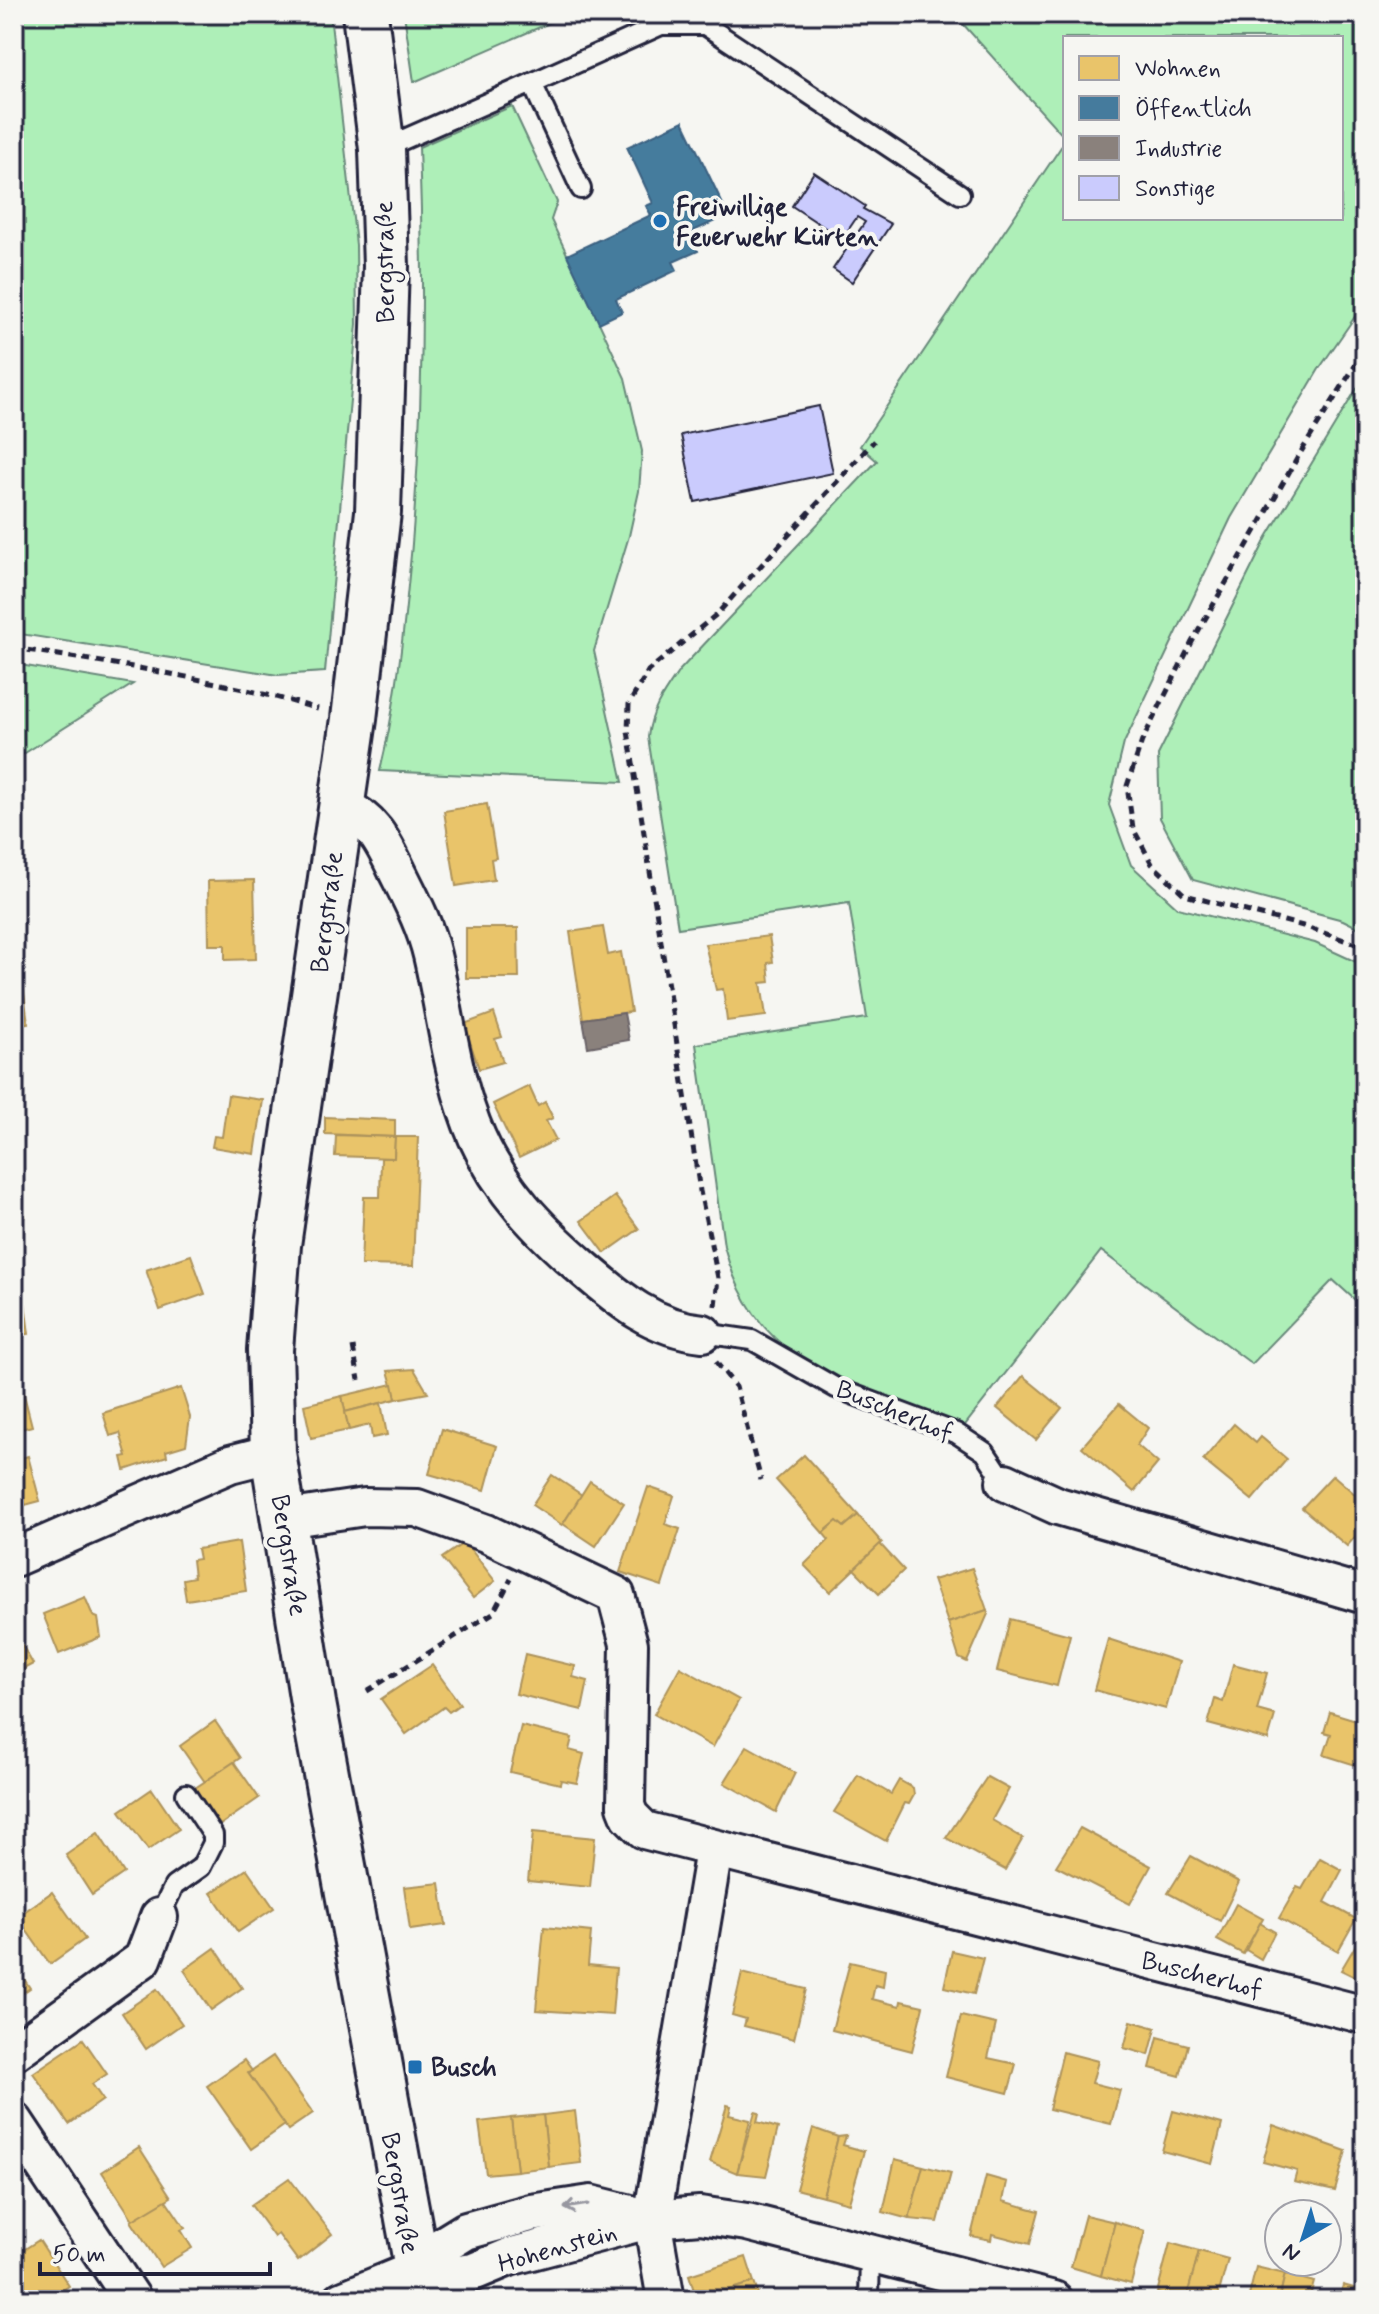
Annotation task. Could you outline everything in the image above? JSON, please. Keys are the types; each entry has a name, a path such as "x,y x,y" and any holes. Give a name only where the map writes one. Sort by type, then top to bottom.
{"main road":[{"name":"Bergstraße","path":"365,14 382,149 386,266 378,512 354,719 278,1245 270,1350 273,1453 323,1702 419,2285"}],"street":[{"name":"Bergstraße","path":"340,805 358,812 372,825 421,918 458,1075 476,1135 501,1186 554,1243 642,1315 674,1330 703,1333"},
{"path":"14,1558 230,1464 273,1453"},
{"name":"Buscherhof","path":"1005,1482 1058,1506 1365,1595"},
{"name":"Buscherhof","path":"285,1519 365,1507 417,1508 525,1551 616,1595 629,1644 626,1806 630,1816 644,1830 1365,2015"},
{"path":"652,2219 714,1850"},
{"path":"14,2052 143,1959 159,1917"},
{"path":"14,2121 133,2300"},
{"name":"Hohenstein","path":"342,2300 419,2285 440,2247 466,2231 531,2213 591,2204 652,2219 700,2215 747,2222 1054,2300"},
{"name":"Hohenstein","path":"652,2219 666,2300"}],"lane":[{"path":"382,149 661,25 705,25 960,194"},
{"path":"532,83 581,189"},
{"name":"Buscherhof","path":"703,1333 752,1340 836,1388 956,1433 985,1452 1005,1482"},
{"path":"159,1917 174,1886 201,1867 213,1843 213,1835 186,1794"},
{"path":"869,2300 870,2254"}],"path":[{"path":"1365,350 1299,455 1192,642 1142,741 1127,786 1133,828 1152,864 1185,895 1303,926 1365,947"},
{"path":"761,1480 736,1387 710,1353 703,1333 717,1301 718,1278 700,1191 628,731 629,704 648,671 717,614 874,441"},
{"path":"14,648 274,696 354,719"},
{"path":"353,1347 359,1380"},
{"path":"367,1691 493,1613 525,1551"}],"green space":[{"path":"14,14 330,14 356,245 357,324 325,672 278,675 14,633"},
{"path":"404,14 570,14 414,82"},
{"path":"954,14 1365,14 1365,302 1319,369 1231,518 1124,743 1109,805 1131,865 1178,908 1315,943 1365,966 1365,1309 1333,1280 1252,1364 1101,1251 965,1425 886,1399 816,1369 786,1348 760,1322 739,1289 724,1246 696,1044 867,1018 849,903 678,928 648,737 659,702 679,671 877,461 860,446 1063,144 1063,220 1343,220 1343,36 1063,36 1063,136"},
{"path":"512,106 557,202 551,220 625,378 642,451 639,491 629,536 594,651 623,782 380,771 400,662 416,484 422,316 419,147"},
{"path":"1365,375 1365,931 1343,920 1193,880 1160,818 1158,755 1267,537"},
{"path":"14,664 133,684 14,760"}],"building: Wohnen":[{"path":"487,804 496,858 491,859 494,880 456,886 444,811"},
{"path":"254,880 256,959 225,960 225,945 209,945 208,881"},
{"path":"603,927 608,955 621,952 631,1012 583,1019 570,932"},
{"path":"466,928 518,928 519,978 466,978"},
{"path":"769,936 773,962 768,963 770,982 761,983 766,1016 727,1021 723,989 716,990 705,944"},
{"path":"20,963 28,1023 14,1025 14,964"},
{"path":"494,1013 502,1037 495,1039 503,1062 479,1069 464,1024"},
{"path":"529,1086 538,1106 545,1102 553,1118 546,1121 556,1140 519,1158 493,1104"},
{"path":"228,1095 263,1100 255,1154 212,1147 214,1136 222,1137"},
{"path":"325,1117 395,1120 395,1137 325,1134"},
{"path":"336,1135 395,1137 394,1158 335,1156"},
{"path":"395,1137 418,1137 413,1266 361,1265 364,1197 380,1197 381,1158 394,1158"},
{"path":"14,1149 24,1217 14,1218"},
{"path":"615,1196 639,1229 605,1253 581,1221"},
{"path":"191,1255 205,1294 160,1310 146,1270"},
{"path":"14,1275 17,1296 24,1295 29,1334 14,1336"},
{"path":"414,1369 428,1393 396,1399 388,1371"},
{"path":"1023,1376 1062,1408 1036,1440 997,1408"},
{"path":"21,1383 32,1426 14,1431 14,1384"},
{"path":"393,1384 396,1399 345,1412 342,1396"},
{"path":"181,1388 190,1417 186,1445 166,1451 167,1456 125,1470 122,1457 127,1456 120,1433 110,1436 103,1413"},
{"path":"342,1396 349,1430 311,1438 304,1405"},
{"path":"381,1403 387,1435 372,1438 370,1425 349,1430 345,1412"},
{"path":"1119,1404 1148,1428 1137,1445 1158,1463 1134,1492 1082,1447"},
{"path":"1234,1424 1256,1443 1261,1437 1287,1459 1252,1500 1203,1460"},
{"path":"442,1429 497,1446 485,1490 429,1474"},
{"path":"804,1455 858,1515 844,1527 837,1521 823,1533 776,1480"},
{"path":"28,1456 40,1501 14,1508 14,1460"},
{"path":"552,1475 582,1495 562,1525 532,1505"},
{"path":"1333,1475 1365,1503 1362,1529 1347,1546 1302,1508"},
{"path":"590,1481 624,1503 596,1546 563,1524"},
{"path":"648,1487 674,1496 665,1524 680,1529 662,1586 620,1572"},
{"path":"858,1515 882,1543 830,1592 804,1565 829,1540 823,1533 837,1521 844,1527"},
{"path":"239,1542 246,1591 186,1600 183,1579 194,1577 192,1560 199,1559 197,1549"},
{"path":"465,1542 495,1581 473,1598 442,1558"},
{"path":"880,1544 904,1570 879,1594 854,1569"},
{"path":"972,1568 987,1610 948,1623 933,1580"},
{"path":"85,1597 93,1616 98,1618 101,1637 59,1654 43,1614"},
{"path":"987,1610 967,1662 959,1658 948,1623"},
{"path":"1010,1619 1070,1635 1057,1686 997,1671"},
{"path":"14,1631 33,1664 14,1674"},
{"path":"1108,1639 1179,1662 1166,1709 1094,1690"},
{"path":"525,1654 575,1666 573,1677 588,1681 582,1710 516,1694"},
{"path":"1233,1664 1267,1673 1257,1710 1275,1715 1268,1740 1208,1724 1215,1699 1223,1702"},
{"path":"432,1665 460,1704 449,1712 444,1707 406,1734 381,1699"},
{"path":"680,1667 739,1700 713,1747 654,1714"},
{"path":"1330,1712 1356,1720 1358,1714 1365,1716 1365,1768 1324,1755 1331,1734 1324,1732"},
{"path":"215,1721 240,1758 205,1782 180,1746"},
{"path":"521,1726 572,1738 569,1750 584,1754 577,1783 561,1780 560,1784 510,1772"},
{"path":"747,1746 795,1773 776,1812 724,1783"},
{"path":"234,1762 259,1798 220,1825 195,1788"},
{"path":"858,1775 891,1794 899,1780 913,1788 914,1795 909,1804 905,1803 886,1841 834,1812"},
{"path":"987,1777 1009,1789 992,1820 1023,1838 1005,1870 946,1838"},
{"path":"152,1789 179,1829 148,1850 120,1811"},
{"path":"1080,1828 1151,1866 1130,1904 1056,1866"},
{"path":"533,1832 595,1838 590,1887 528,1881"},
{"path":"98,1833 124,1873 92,1895 66,1855"},
{"path":"1191,1856 1239,1882 1220,1921 1168,1893"},
{"path":"1320,1858 1342,1870 1325,1902 1356,1919 1338,1951 1279,1918 1297,1887 1302,1889"},
{"path":"247,1869 274,1908 238,1932 211,1893"},
{"path":"440,1883 446,1925 410,1930 404,1887"},
{"path":"52,1892 85,1939 50,1964 17,1917"},
{"path":"1236,1904 1263,1919 1243,1954 1217,1940"},
{"path":"1260,1923 1275,1932 1261,1959 1246,1950"},
{"path":"544,1927 591,1932 588,1965 616,1968 612,2015 536,2010"},
{"path":"1357,1943 1365,1947 1365,1963 1357,1978 1341,1970"},
{"path":"215,1948 242,1988 211,2010 184,1970"},
{"path":"952,1951 983,1958 974,1994 944,1987"},
{"path":"850,1962 885,1970 883,1987 875,1985 872,1999 900,2006 901,2001 923,2006 912,2051 832,2030"},
{"path":"14,1964 30,1988 14,1999"},
{"path":"742,1973 806,1989 794,2039 744,2026 746,2019 732,2015"},
{"path":"157,1989 182,2024 146,2049 122,2013"},
{"path":"961,2016 996,2024 988,2058 1016,2064 1008,2093 946,2077"},
{"path":"1131,2021 1156,2028 1149,2055 1124,2048"},
{"path":"1158,2037 1188,2045 1180,2076 1150,2068"},
{"path":"83,2039 107,2074 92,2084 103,2100 69,2124 33,2073"},
{"path":"1063,2052 1098,2061 1092,2083 1120,2090 1111,2124 1049,2109"},
{"path":"273,2056 313,2113 288,2130 248,2073"},
{"path":"244,2060 252,2071 248,2073 285,2125 251,2149 207,2086"},
{"path":"727,2105 731,2106 729,2115 750,2120 737,2173 710,2162"},
{"path":"575,2111 581,2163 549,2167 543,2115"},
{"path":"1173,2111 1222,2124 1212,2164 1162,2151"},
{"path":"755,2112 759,2113 757,2122 778,2128 766,2176 737,2173"},
{"path":"543,2115 549,2167 517,2171 511,2118"},
{"path":"511,2118 517,2171 486,2174 479,2122"},
{"path":"1273,2125 1346,2151 1335,2191 1294,2182 1297,2171 1263,2162"},
{"path":"813,2128 838,2137 823,2196 796,2189"},
{"path":"846,2136 843,2145 864,2151 849,2203 823,2196 838,2137"},
{"path":"139,2147 171,2197 133,2220 102,2172"},
{"path":"895,2159 923,2166 909,2219 883,2212"},
{"path":"923,2166 951,2173 938,2222 909,2219"},
{"path":"986,2176 1007,2182 1003,2201 1039,2211 1030,2244 992,2234 991,2240 971,2236"},
{"path":"289,2178 332,2234 298,2261 278,2234 274,2237 251,2205"},
{"path":"166,2200 185,2228 181,2230 192,2248 161,2267 131,2221"},
{"path":"1085,2215 1115,2222 1101,2276 1071,2267"},
{"path":"1115,2222 1145,2231 1131,2284 1101,2276"},
{"path":"39,2240 69,2286 47,2300 14,2300 14,2288 18,2286 14,2280 14,2256"},
{"path":"1170,2243 1199,2251 1186,2300 1157,2293"},
{"path":"1199,2251 1228,2259 1217,2300 1186,2300"},
{"path":"746,2257 754,2282 697,2300 689,2275"},
{"path":"1256,2267 1263,2269 1263,2278 1284,2278 1279,2300 1248,2300"},
{"path":"1284,2278 1314,2282 1309,2300 1279,2300"},
{"path":"754,2282 760,2300 697,2300"},
{"path":"1343,2285 1365,2291 1365,2300 1339,2300"}],"building: Öffentlich":[{"path":"683,121 728,215 689,233 698,251 673,262 677,270 616,299 622,312 599,323 567,255 651,215 646,206 653,203 627,147"}],"building: Industrie":[{"path":"624,1013 629,1040 588,1047 583,1019"}],"building: Sonstige":[{"path":"814,172 865,206 863,209 891,224 852,282 833,269 865,222 857,217 842,239 792,206"},
{"path":"819,406 833,473 695,502 681,435"}],"place":[{"name":"Freiwillige Feuerwehr Kürten","path":"660,221"},
{"name":"Busch","path":"415,2067"}]}
